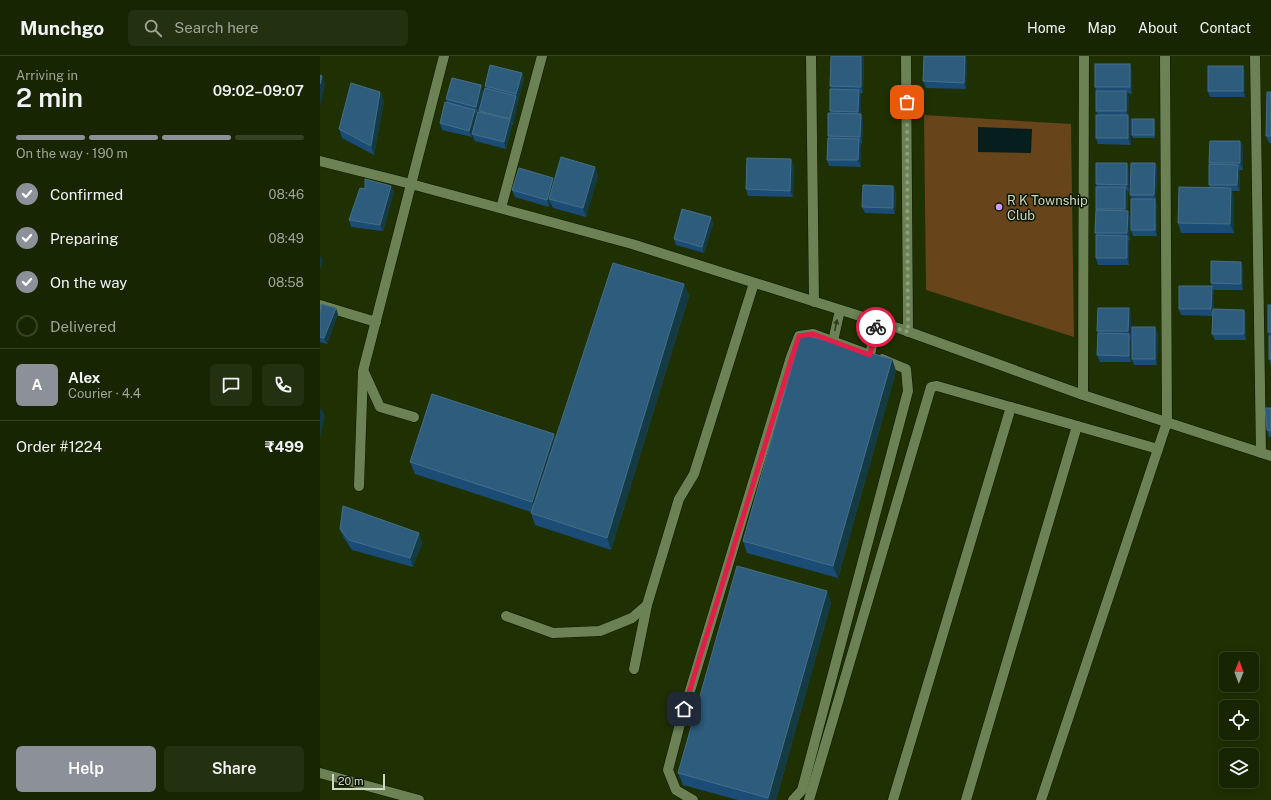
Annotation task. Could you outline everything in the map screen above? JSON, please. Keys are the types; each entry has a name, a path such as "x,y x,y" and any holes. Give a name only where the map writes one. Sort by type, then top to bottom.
{"street":[{"path":"359,486 363,370 444,56"},
{"path":"501,208 542,56"},
{"path":"811,56 814,302"},
{"path":"906,56 908,332"},
{"path":"1083,395 1084,56"},
{"path":"1041,800 1167,422 1165,56"},
{"path":"320,161 632,244 908,332 1083,395 1266,454 1255,56"},
{"path":"634,669 648,606 679,499 694,474 754,283"},
{"path":"320,305 376,322"},
{"path":"833,341 840,310"},
{"path":"870,355 877,322"},
{"path":"693,800 676,790 668,770 682,716 789,365 799,336 813,334 906,369 908,391 802,790 793,800"},
{"path":"363,370 380,407 414,417"},
{"path":"809,800 931,387 937,386 1158,449"},
{"path":"892,800 1011,407"},
{"path":"966,800 1077,426"},
{"path":"506,616 553,633 600,631 632,618 648,606"},
{"path":"320,775 419,800"}],"shaded area":[{"name":"R K Township Club","path":"924,115 1071,124 1074,337 926,290"}],"water":[{"path":"978,127 1032,129 1031,153 978,152"}],"building":[{"path":"831,56 861,56 861,87 830,86"},
{"path":"924,56 965,56 964,83 923,81"},
{"path":"1095,64 1130,64 1130,87 1095,87"},
{"path":"490,65 522,73 516,94 485,86"},
{"path":"1208,66 1243,66 1243,91 1208,91"},
{"path":"452,78 481,85 476,107 446,99"},
{"path":"351,83 380,92 371,146 339,129"},
{"path":"485,88 516,96 510,119 479,111"},
{"path":"830,89 859,90 858,112 830,111"},
{"path":"1096,91 1126,91 1126,111 1096,111"},
{"path":"1267,92 1271,92 1271,136 1266,136"},
{"path":"445,102 475,110 469,131 440,123"},
{"path":"478,112 510,119 504,142 472,134"},
{"path":"828,113 861,114 860,137 828,136"},
{"path":"1096,115 1128,115 1128,138 1096,138"},
{"path":"1132,119 1154,119 1154,135 1132,135"},
{"path":"828,138 859,139 858,160 827,160"},
{"path":"1210,141 1240,141 1240,163 1209,163"},
{"path":"561,157 595,167 583,208 549,199"},
{"path":"747,158 791,159 790,191 746,189"},
{"path":"1096,163 1127,163 1127,185 1096,184"},
{"path":"1131,163 1155,163 1154,195 1130,195"},
{"path":"1209,164 1238,165 1237,185 1209,185"},
{"path":"519,168 553,178 547,200 512,190"},
{"path":"365,179 391,186 380,225 349,220 360,188 365,189"},
{"path":"863,185 893,186 893,208 862,207"},
{"path":"1096,187 1125,187 1125,209 1096,209"},
{"path":"1179,187 1231,188 1230,224 1178,223"},
{"path":"1131,199 1155,199 1155,230 1131,230"},
{"path":"682,209 711,217 702,247 674,239"},
{"path":"1096,210 1128,211 1127,233 1095,233"},
{"path":"1096,235 1127,236 1127,258 1096,258"},
{"path":"1211,261 1241,262 1241,284 1211,283"},
{"path":"613,263 684,284 607,538 531,513"},
{"path":"1179,286 1212,286 1211,309 1179,309"},
{"path":"321,304 336,308 324,338 320,337"},
{"path":"1268,305 1271,305 1271,332 1268,332"},
{"path":"1098,308 1129,308 1128,331 1097,331"},
{"path":"1213,309 1244,310 1244,334 1212,334"},
{"path":"1132,327 1155,327 1155,359 1132,359"},
{"path":"1098,333 1129,334 1129,356 1097,355"},
{"path":"801,334 892,359 833,566 743,541"},
{"path":"1269,336 1271,336 1271,359 1269,359"},
{"path":"432,394 554,434 532,502 410,462"},
{"path":"1265,408 1271,408 1271,431 1267,430"},
{"path":"343,506 419,533 410,558 349,540 340,529"},
{"path":"737,566 827,591 768,798 678,773"}],"way so far":[{"path":"876,327 877,322 908,332 907,102"}],"place":[{"name":"R K Township Club","path":"999,207"}],"route":[{"path":"684,709 799,336 813,334 870,355 876,327"}]}
